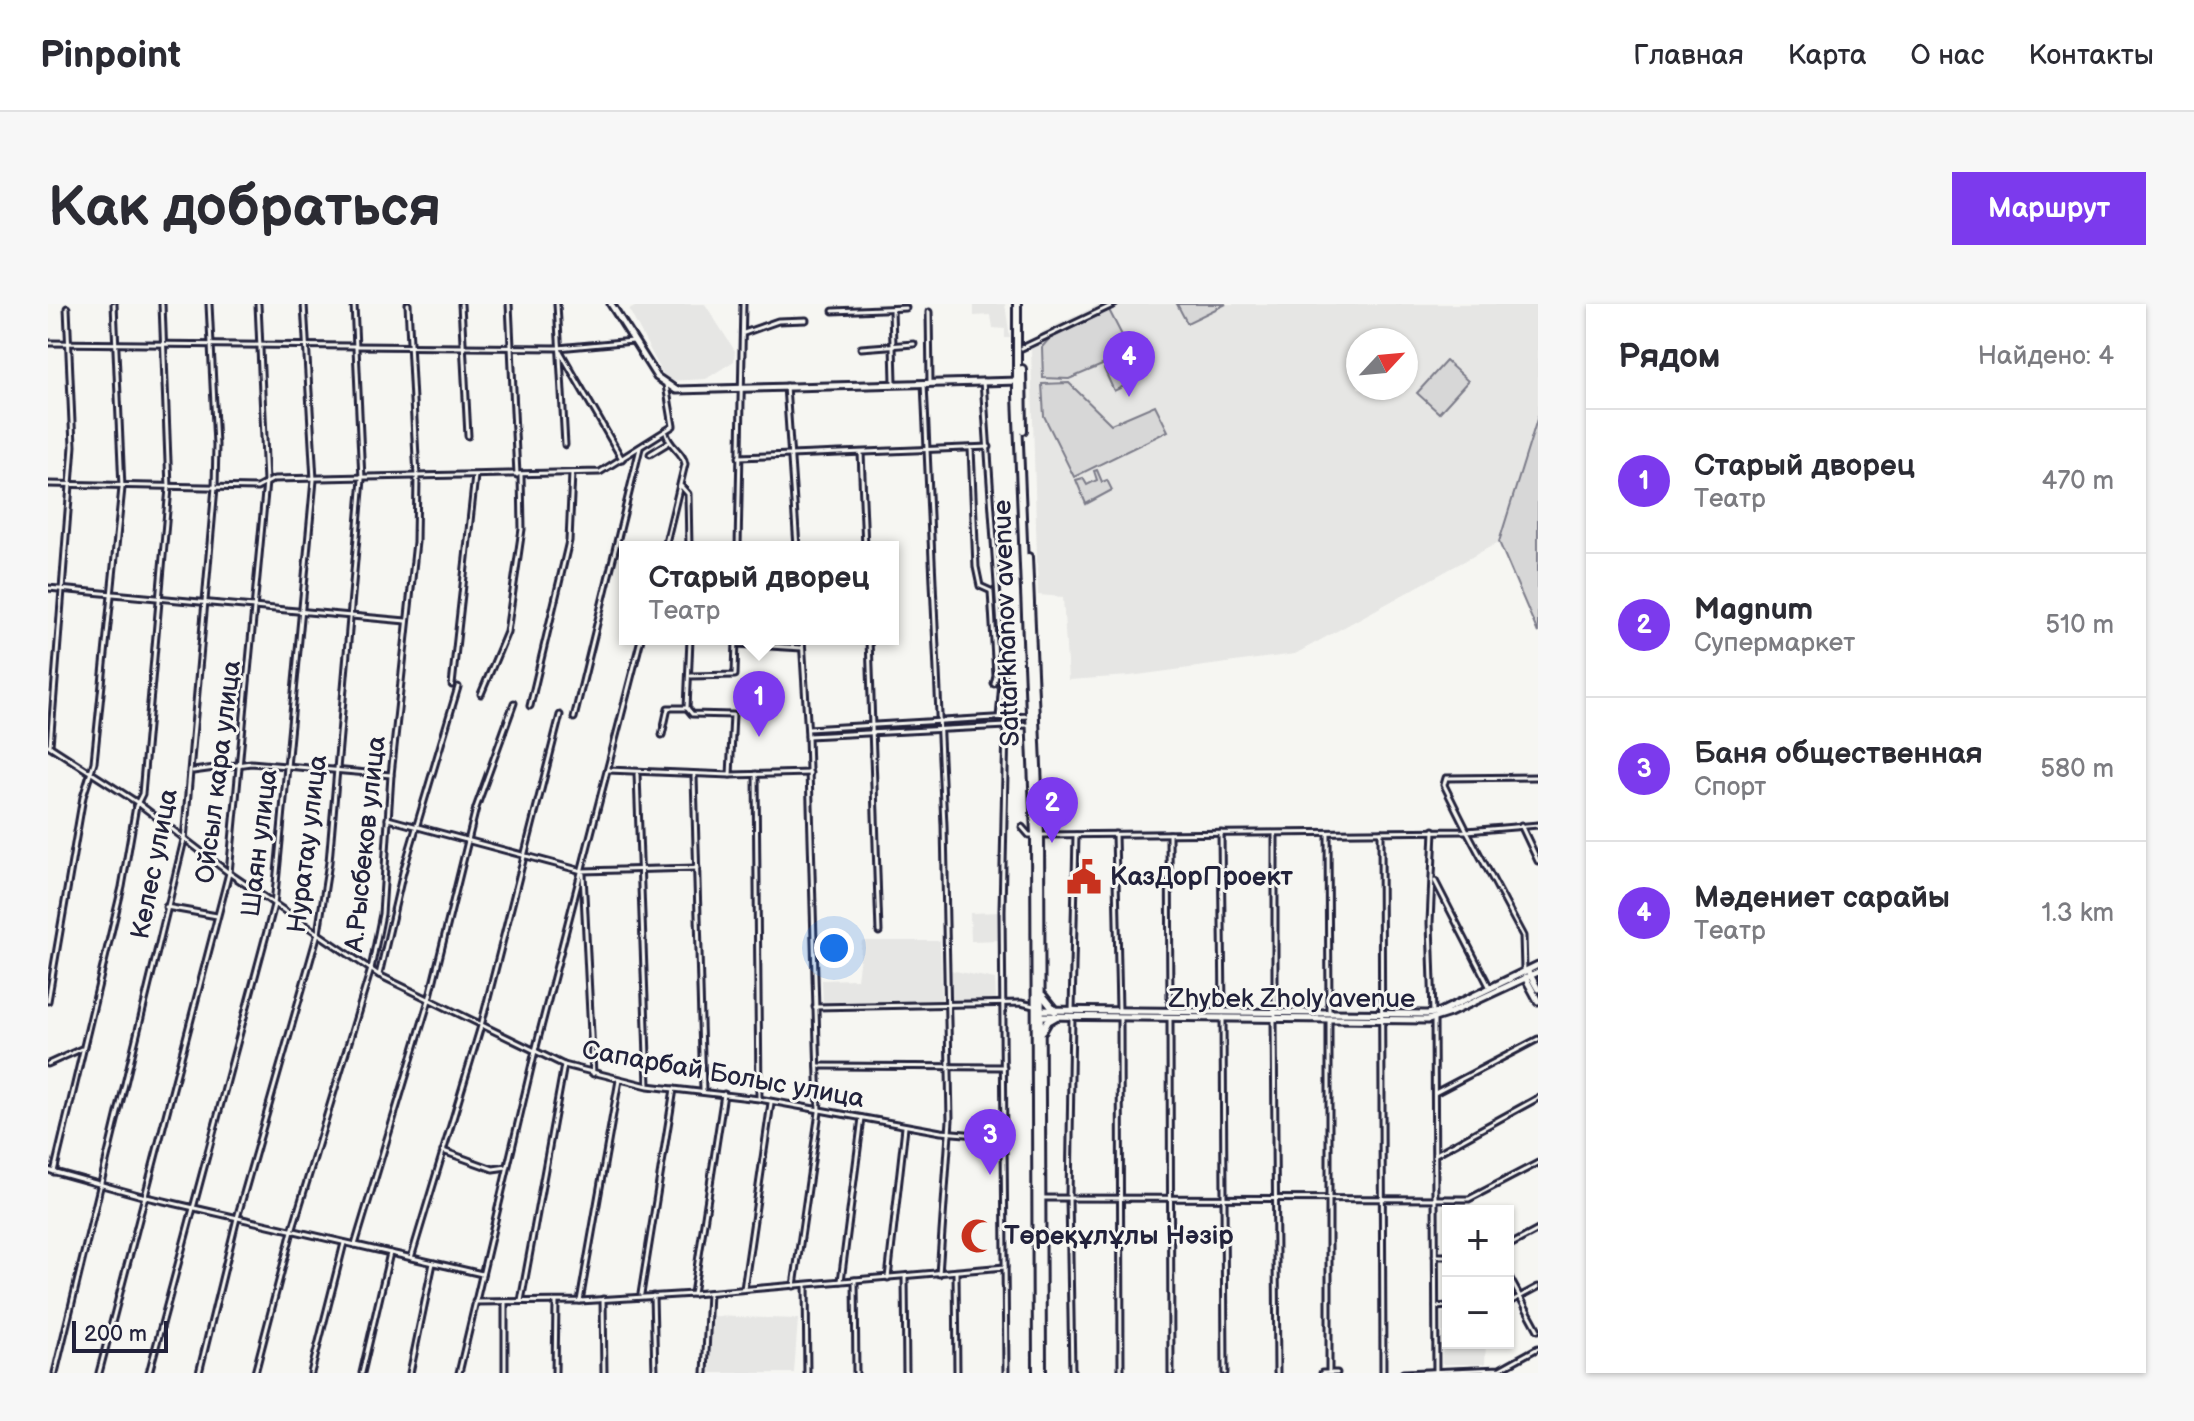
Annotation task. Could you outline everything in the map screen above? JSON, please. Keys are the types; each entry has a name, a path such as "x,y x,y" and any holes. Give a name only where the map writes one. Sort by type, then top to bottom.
{"main road":[{"name":"Sattarkhanov avenue","path":"1019,304 1022,348 1019,381"},
{"name":"Sattarkhanov avenue","path":"1019,304 1019,381 1038,835 1041,991 1037,1012"},
{"name":"Sattarkhanov avenue","path":"1038,835 1040,1373"},
{"path":"1039,1042 1046,1023 1055,1014 1046,1005 1041,991"}],"street":[{"path":"48,1001 83,797 92,773 112,594 122,488 114,304"},
{"path":"54,1172 142,794 169,488 162,304"},
{"name":"Келес улица","path":"55,1373 184,840 215,487 209,304"},
{"name":"Ойсыл кара улица","path":"99,1373 229,873 266,482 258,304"},
{"name":"Шаян улица","path":"149,1373 274,905 314,480 304,304"},
{"name":"Нуратау улица","path":"199,1373 237,1218 318,933 362,479 354,304"},
{"name":"А.Рысбеков улица","path":"255,1373 292,1231 371,969 382,914 391,775 416,542 417,477 408,304"},
{"path":"461,304 468,436"},
{"path":"481,694 507,632 507,613 522,529 509,304"},
{"path":"557,304 565,445"},
{"path":"48,484 122,488 257,488 274,479 600,472 666,433 673,426 674,418 666,385 633,341 611,304"},
{"path":"738,541 743,304"},
{"path":"1022,348 1115,304"},
{"path":"49,746 71,486 67,308"},
{"path":"833,311 906,308"},
{"path":"892,309 894,382"},
{"path":"929,312 928,449 940,721 950,1133 939,1274"},
{"path":"743,333 778,321 806,320"},
{"path":"48,343 558,348 633,341"},
{"path":"861,348 914,344"},
{"path":"558,348 622,459"},
{"path":"983,381 1003,671 999,718"},
{"path":"666,385 676,390 1019,381"},
{"path":"786,386 797,541"},
{"path":"666,433 668,443 685,462 667,541"},
{"path":"650,454 668,443"},
{"path":"739,457 989,447"},
{"path":"574,718 640,448"},
{"path":"971,448 976,567 980,586 991,591 994,684"},
{"path":"861,453 865,541"},
{"path":"530,706 569,541 572,473"},
{"path":"452,685 475,476"},
{"path":"681,486 688,494 689,541"},
{"path":"48,588 406,621"},
{"path":"459,1373 535,1051 639,645"},
{"path":"690,645 687,708 692,714 731,714 734,718 730,775"},
{"path":"691,676 735,675 736,645"},
{"path":"769,645 802,648 810,773 819,1112 794,1286"},
{"path":"869,645 879,932"},
{"path":"379,975 403,872 458,687"},
{"path":"355,1245 429,1000 487,775 514,703"},
{"path":"662,735 668,708 687,708"},
{"path":"411,1258 481,1026 560,715"},
{"path":"808,729 1033,716"},
{"path":"808,736 1033,725"},
{"path":"1006,726 1003,1003 1006,1373"},
{"name":"Сапарбай Болыс улица","path":"49,746 138,803 229,873 379,975 564,1065 593,1075 648,1086 759,1099 950,1133 1003,1137"},
{"path":"191,772 241,763 391,775"},
{"path":"608,770 694,776 810,773"},
{"path":"637,774 638,871 648,1086"},
{"path":"756,774 759,1099"},
{"path":"694,776 703,1091"},
{"path":"1538,777 1446,778 1444,785 1523,936 1526,972 1538,1001"},
{"path":"388,819 582,871 697,868"},
{"path":"1521,825 1538,861"},
{"path":"1022,827 1029,835 1076,835 1467,831 1538,825"},
{"path":"1434,830 1430,923 1436,1372"},
{"path":"1381,832 1383,1373"},
{"path":"1221,833 1225,1373"},
{"path":"1275,833 1277,1373"},
{"path":"1328,833 1329,1373"},
{"path":"1115,834 1121,1373"},
{"path":"1169,834 1171,1373"},
{"path":"1072,1373 1069,1197 1076,835"},
{"path":"582,871 593,1075"},
{"path":"1434,878 1490,988"},
{"path":"166,907 217,916"},
{"name":"Zhybek Zholy avenue","path":"1037,1012 1274,1018 1433,1016 1538,965"},
{"path":"1526,972 1538,989"},
{"name":"Zhybek Zholy avenue","path":"1433,1016 1526,972 1538,972"},
{"path":"815,1007 1003,1003 1037,1012"},
{"path":"1434,1094 1538,1039"},
{"path":"48,1064 82,1049"},
{"path":"521,1302 564,1065"},
{"path":"818,1066 1004,1067"},
{"path":"580,1301 619,1080"},
{"path":"641,1296 674,1089"},
{"path":"693,1294 724,1094"},
{"path":"1435,1155 1538,1098"},
{"path":"744,1289 771,1101"},
{"path":"841,1281 862,1118"},
{"path":"888,1278 905,1125"},
{"path":"443,1151 493,1169 507,1167"},
{"path":"1039,1198 1224,1201 1476,1198 1538,1163"},
{"path":"48,1170 145,1197 482,1274"},
{"path":"1514,1243 1538,1230"},
{"path":"311,1373 344,1243"},
{"path":"362,1373 390,1253"},
{"path":"1435,1256 1442,1256"},
{"path":"410,1373 433,1263"},
{"path":"475,1302 556,1302 709,1293 1005,1267"},
{"path":"956,1272 957,1373"},
{"path":"905,1277 906,1373"},
{"path":"1509,1277 1538,1330"},
{"path":"855,1280 856,1373"},
{"path":"806,1285 807,1373"},
{"path":"1514,1300 1538,1287"},
{"path":"705,1373 709,1293"},
{"path":"653,1296 655,1373"},
{"path":"603,1299 604,1373"},
{"path":"505,1302 505,1373"},
{"path":"555,1373 556,1302"},
{"path":"1436,1307 1442,1306"},
{"path":"1403,1373 1500,1369 1538,1348"},
{"path":"1322,1373 1337,1373"}],"shaded area":[{"path":"640,304 705,304 735,351 734,361 706,379 670,381 663,374 629,310"},
{"path":"974,304 1005,304 1010,338 1005,338 1005,329 993,328 991,315 974,316"},
{"path":"1100,304 1538,304 1538,633 1499,542 1295,654 1130,676 1068,680 1063,597 1038,595 1031,349 1040,344 1042,332"},
{"path":"1177,304 1226,304 1187,323"},
{"path":"1109,310 1131,353 1069,379 1043,378 1042,347 1049,339"},
{"path":"1133,357 1143,377 1114,391 1104,369"},
{"path":"1446,361 1468,381 1439,413 1418,392"},
{"path":"1069,383 1111,424 1155,405 1168,431 1074,477 1044,416 1042,384"},
{"path":"1538,416 1538,633 1499,542"},
{"path":"1097,470 1102,482 1107,480 1112,490 1086,504 1076,480 1083,478 1087,485 1097,480 1094,471"},
{"path":"1001,912 1001,940 971,941 970,913"},
{"path":"862,941 940,941 942,1002 823,1004 822,980 857,979"},
{"path":"950,970 995,979 996,1001 950,1002"},
{"path":"712,1316 798,1319 794,1373 710,1373"},
{"path":"1442,1349 1486,1349 1485,1364 1442,1364"}],"place":[{"name":"Мәдениет сарайы","path":"1129,397"},
{"name":"Старый дворец","path":"759,737"},
{"name":"Magnum","path":"1052,843"},
{"name":"КазДорПроект","path":"1084,877"},
{"name":"Баня общественная","path":"990,1175"},
{"name":"Төреқұлұлы Нәзір","path":"978,1236"}]}
